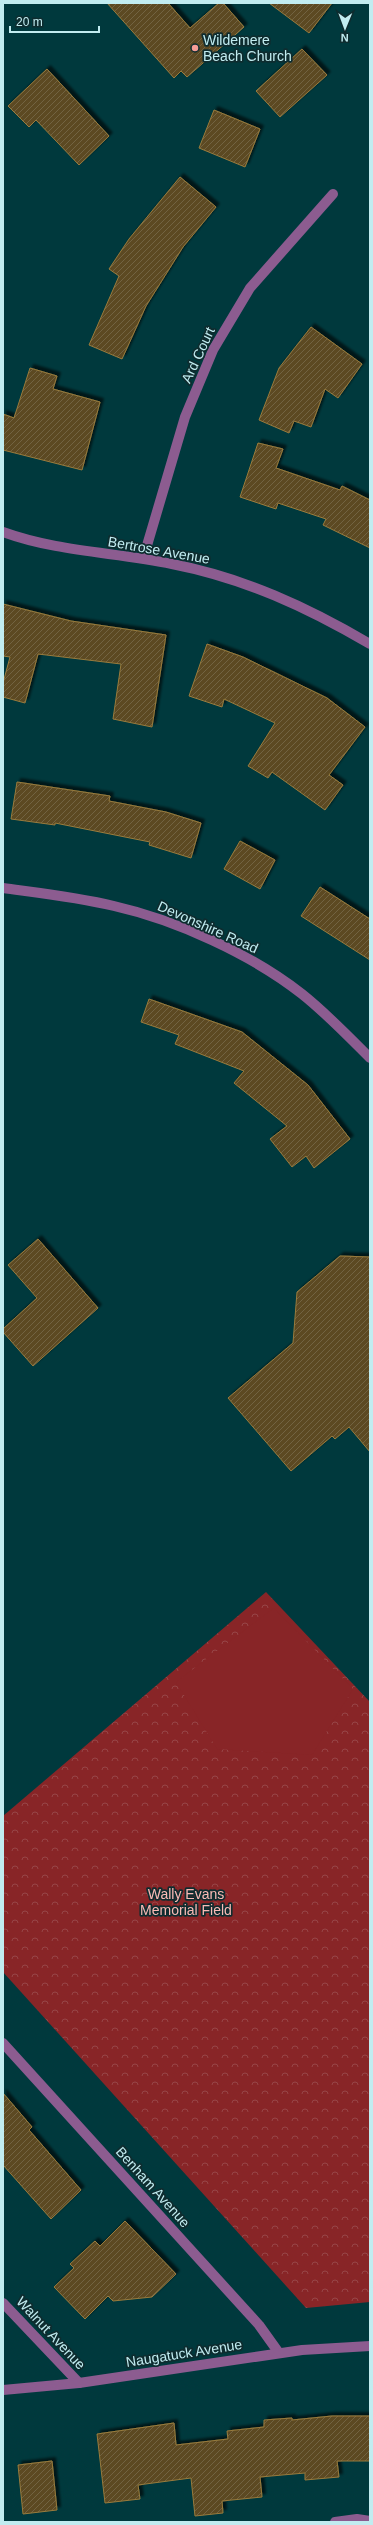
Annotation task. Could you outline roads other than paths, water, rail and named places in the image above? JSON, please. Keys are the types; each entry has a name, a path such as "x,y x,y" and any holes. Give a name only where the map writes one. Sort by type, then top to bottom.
{"street":[{"name":"Ard Court","path":"143,558 185,417 213,350 250,288 333,194"},
{"name":"Bertrose Avenue","path":"3,532 56,547 143,558 204,570 270,592 317,614 370,644"},
{"name":"Devonshire Road","path":"3,888 114,906 167,922 219,944 256,964 301,993 370,1058"},
{"name":"Benham Avenue","path":"3,2043 258,2325 279,2353"},
{"name":"Walnut Avenue","path":"3,2303 79,2383"},
{"name":"Naugatuck Avenue","path":"3,2390 79,2383 279,2353 342,2346 370,2346"},
{"path":"335,2522 357,2519 370,2521"}],"place":[{"name":"Wildemere Beach Church","path":"195,48"}],"park label":[{"name":"Wally Evans Memorial Field","path":"186,1902"}]}
